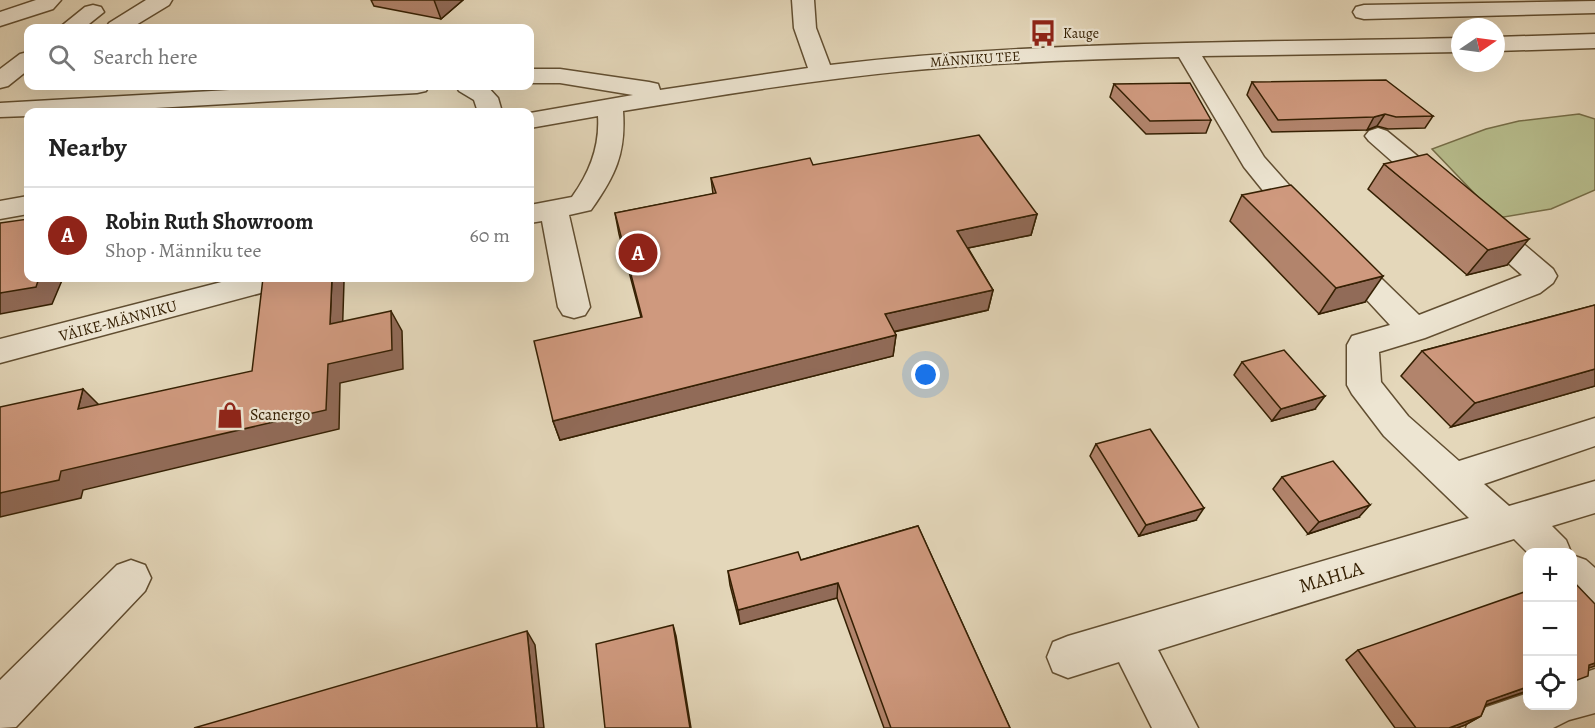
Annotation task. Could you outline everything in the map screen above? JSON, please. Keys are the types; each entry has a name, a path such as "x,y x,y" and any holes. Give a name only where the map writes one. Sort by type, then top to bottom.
{"street":[{"path":"0,19 45,4 50,0"},
{"path":"123,24 161,0"},
{"path":"803,0 802,13 806,37 822,73"},
{"path":"1359,6 1595,7"},
{"path":"1359,6 1394,47"},
{"path":"76,24 93,12"},
{"path":"1505,44 1595,41"},
{"name":"MÄNNIKU TEE","path":"534,119 702,90 822,73 988,58 1451,45"},
{"path":"1188,52 1253,161 1283,197 1414,330"},
{"path":"0,81 24,62"},
{"path":"534,76 566,77 626,88 702,90"},
{"path":"5,110 29,90"},
{"path":"39,108 348,90"},
{"path":"478,90 483,92 490,108"},
{"path":"526,90 532,95 533,108"},
{"path":"574,307 542,212 581,204 594,186 612,138 610,106"},
{"path":"5,110 24,109"},
{"path":"1378,136 1542,276 1529,285 1414,330 1363,345 1364,385 1396,426 1453,479 1546,548"},
{"path":"0,210 24,207"},
{"name":"VÄIKE-MÄNNIKU","path":"0,351 262,282"},
{"path":"1453,479 1595,432"},
{"name":"MAHLA","path":"1068,657 1595,497"},
{"path":"0,711 131,578"},
{"path":"1577,578 1595,595"},
{"path":"1129,638 1176,728"},
{"path":"1577,697 1595,691"},
{"path":"1488,728 1539,710"}],"green space":[{"path":"1579,114 1595,119 1595,190 1551,209 1498,218 1432,149 1486,129 1519,121"}],"building":[{"path":"1386,80 1433,116 1396,117 1385,114 1374,117 1278,120 1252,82"},
{"path":"1190,83 1211,120 1150,121 1114,84"},
{"path":"979,135 1037,214 957,231 993,290 885,314 896,335 553,421 534,341 642,317 615,213 716,193 711,178 810,158 813,165"},
{"path":"1427,154 1529,239 1488,250 1384,164"},
{"path":"1291,185 1383,276 1336,288 1242,195"},
{"path":"24,220 24,282 38,282 36,287 0,293 0,223"},
{"path":"263,282 332,282 330,324 391,311 392,350 328,364 326,410 61,471 59,480 0,493 0,407 83,389 78,409 252,371"},
{"path":"1595,305 1595,369 1475,403 1422,351"},
{"path":"1284,350 1325,396 1281,409 1242,362"},
{"path":"1150,429 1204,508 1146,525 1096,444"},
{"path":"1333,461 1370,505 1319,522 1282,477"},
{"path":"918,526 1010,728 891,728 838,583 738,610 728,571 798,552 801,560"},
{"path":"1577,585 1595,604 1595,663 1589,665 1588,676 1577,680"},
{"path":"1523,592 1523,688 1487,701 1481,716 1449,728 1416,728 1358,650"},
{"path":"673,625 690,728 605,728 596,644"},
{"path":"527,631 537,728 194,728"}],"place":[{"name":"Kauge","path":"1043,33"},
{"name":"Robin Ruth Showroom","path":"638,253"},
{"name":"Scanergo","path":"230,415"}]}
